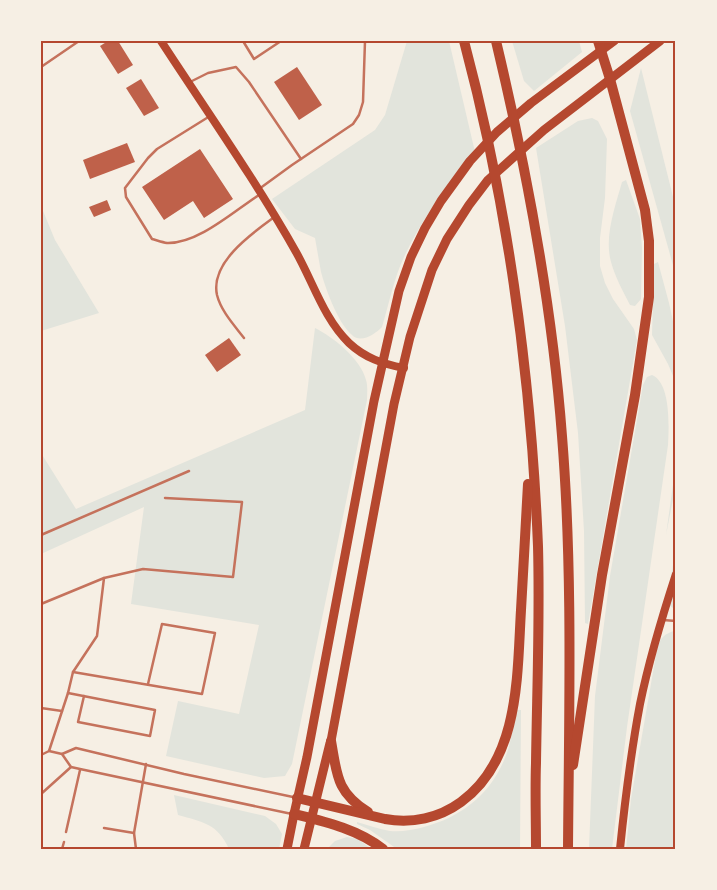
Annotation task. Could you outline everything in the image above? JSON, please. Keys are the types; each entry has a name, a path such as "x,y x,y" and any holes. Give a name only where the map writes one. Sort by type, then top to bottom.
{"highway":[{"path":"464,41 480,101 503,221 514,290 531,436 538,547 536,849"},
{"path":"496,41 529,197 547,296 562,436 569,568 568,849"},
{"path":"568,797 602,575 635,395 649,297 649,241 645,210 610,79 599,46"},
{"path":"297,798 396,821 415,820 450,810 483,783 500,755 508,734 518,665 531,436"},
{"path":"331,740 339,782 344,791 352,801 375,816"},
{"path":"294,814 359,833 383,849"}],"main road":[{"path":"161,41 275,217 296,252 335,327 354,347 382,364 404,368"},
{"path":"287,849 307,757 390,324 411,257 441,201 470,161 497,132 599,46 614,41"},
{"path":"304,849 317,803 331,740 394,404 418,309 432,270 447,239 488,180 513,156 660,41"},
{"path":"620,849 638,714 661,620 676,574"}],"lane":[{"path":"41,67 79,41"},
{"path":"243,41 254,59 281,41"},
{"path":"210,116 157,149 125,188 126,196 152,239 167,243 180,241 206,231 301,159 353,124 364,102 365,41"},
{"path":"188,83 208,73 236,67 249,82 301,159"},
{"path":"244,338 226,315 218,297 217,279 219,273 242,241 275,217"},
{"path":"41,535 189,471"},
{"path":"41,604 104,578 143,569 233,577 242,502 165,498"},
{"path":"49,751 73,672 97,636 104,578"},
{"path":"661,620 676,621"},
{"path":"73,672 202,694 215,633 162,624 148,684"},
{"path":"68,693 84,696 155,710 150,736 78,722 84,696"},
{"path":"41,708 62,711"},
{"path":"41,755 49,751 62,754 76,748 184,774 262,789 297,798"},
{"path":"62,754 71,767 294,814"},
{"path":"136,849 134,833 146,764"},
{"path":"41,794 71,767"},
{"path":"66,832 80,769"},
{"path":"104,828 134,833"},
{"path":"62,849 64,842"}],"shaded area":[{"path":"407,41 449,41 475,152 436,202 411,243 397,274 382,327 372,335 360,339 347,330 333,306 321,272 315,238 295,229 272,199 375,130 385,115"},
{"path":"512,41 579,41 582,52 534,91 524,81"},
{"path":"641,68 676,209 676,276 630,111"},
{"path":"592,118 598,121 607,139 605,198 600,238 600,266 605,283 613,299 634,329 637,340 588,624 585,623 584,531 578,433 565,326 536,148 578,121"},
{"path":"626,180 640,219 642,248 641,299 635,306 630,305 619,284 609,252 614,212 622,182"},
{"path":"41,206 55,240 99,313 41,331"},
{"path":"658,262 676,335 676,383 652,335 654,264"},
{"path":"315,328 338,343 358,364 367,382 367,400 292,764 285,776 264,778 166,756 178,701 239,714 259,625 131,604 144,507 41,554 41,453 76,509 305,410"},
{"path":"652,375 663,387 666,396 668,406 668,445 627,727 612,849 589,849 595,696 610,576 643,385 647,377"},
{"path":"676,463 676,484 666,535"},
{"path":"676,548 676,610 670,606 667,600"},
{"path":"676,630 676,849 626,849 631,799 657,649 664,636"},
{"path":"517,710 521,710 520,849 397,849 370,830 357,824 357,822 390,831 407,831 437,823 462,811 483,793 499,771 509,747"},
{"path":"174,795 265,816 276,824 282,834 279,849 229,849 220,834 209,825 178,815"},
{"path":"347,837 358,839 371,849 327,849 335,841"}],"building":[{"path":"108,41 118,41 133,65 118,74 100,46"},
{"path":"297,67 322,105 299,120 274,82"},
{"path":"141,79 159,108 144,116 126,88"},
{"path":"127,143 135,162 90,179 83,160"},
{"path":"200,149 233,199 204,218 193,201 164,220 142,187"},
{"path":"107,200 111,210 94,217 89,207"},
{"path":"229,338 241,355 217,372 205,355"}]}
